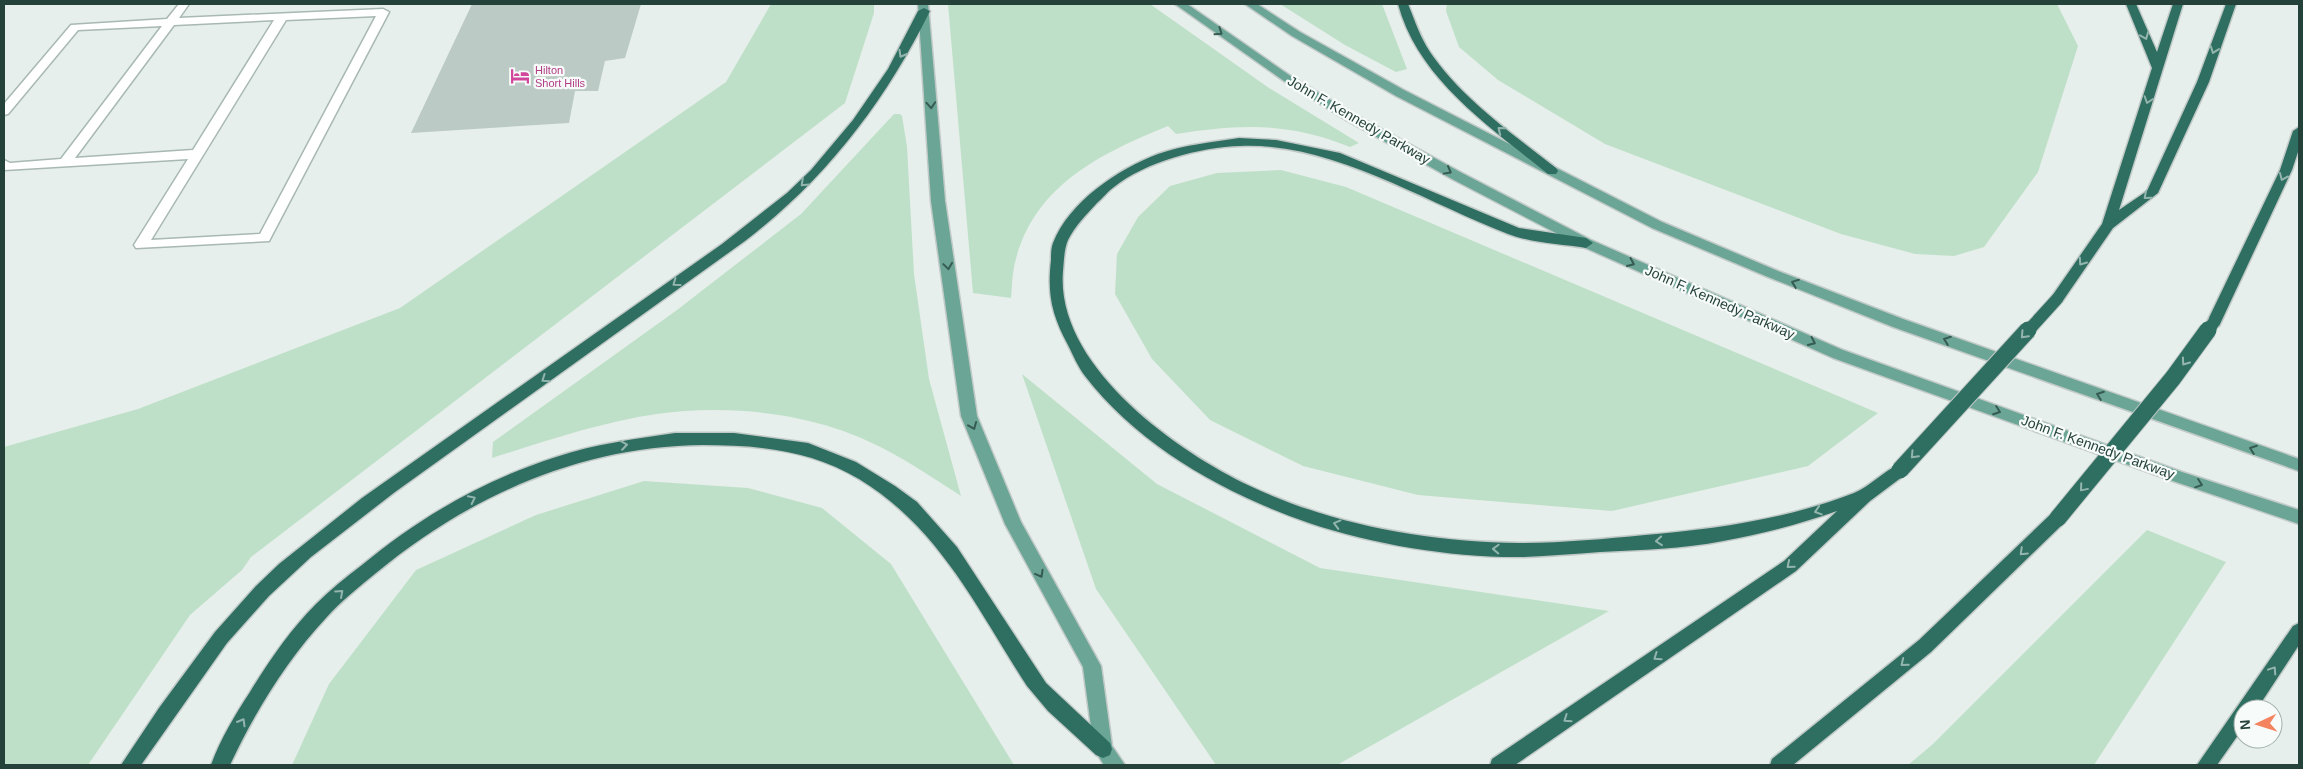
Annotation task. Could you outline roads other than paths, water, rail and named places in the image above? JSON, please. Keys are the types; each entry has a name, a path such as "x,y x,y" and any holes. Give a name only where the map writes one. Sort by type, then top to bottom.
{"highway":[{"path":"1402,4 1406,21 1444,78 1469,104 1552,171"},
{"path":"2131,4 2158,68"},
{"path":"1499,765 1790,566 1864,496 1900,470 2057,299 2108,225 2178,4"},
{"path":"2108,225 2152,194 2203,82 2230,4"},
{"path":"130,765 212,649 247,607 284,569 363,505 580,354 767,217 820,168 861,120 908,44 924,7"},
{"path":"1779,765 1925,646 2058,518 2173,378 2214,322 2286,170 2299,131"},
{"path":"1586,243 1516,232 1336,156 1276,144 1239,142 1164,156 1130,171 1110,184 1074,219 1059,244 1055,286 1064,323 1089,371 1126,410 1169,445 1207,470 1246,491 1312,517 1368,532 1453,548 1522,550 1624,544 1720,535 1800,517 1864,496"},
{"path":"220,765 230,744 285,654 318,613 384,554 422,527 457,506 525,473 610,447 680,438 735,438 795,446 859,470 904,501 948,546 1041,690 1103,749"},
{"path":"2253,699 2299,631"},
{"path":"2206,765 2233,727"}],"main road":[{"name":"John F. Kennedy Parkway","path":"1180,4 1288,79 1350,117 1464,180 1586,243 1838,354 2176,476 2299,518"},
{"path":"1250,4 1296,34 1400,93 1657,225 1773,274 1898,323 2299,465"},
{"path":"924,7 938,201 969,416 1012,524 1092,666 1103,749 1116,765"}],"lane":[{"path":"64,163 184,4"},
{"path":"4,110 75,27 383,12 264,238 141,245 282,17"},
{"path":"4,164 7,167 198,154"}],"place":[{"name":"Hilton Short Hills","path":"520,76"}]}
